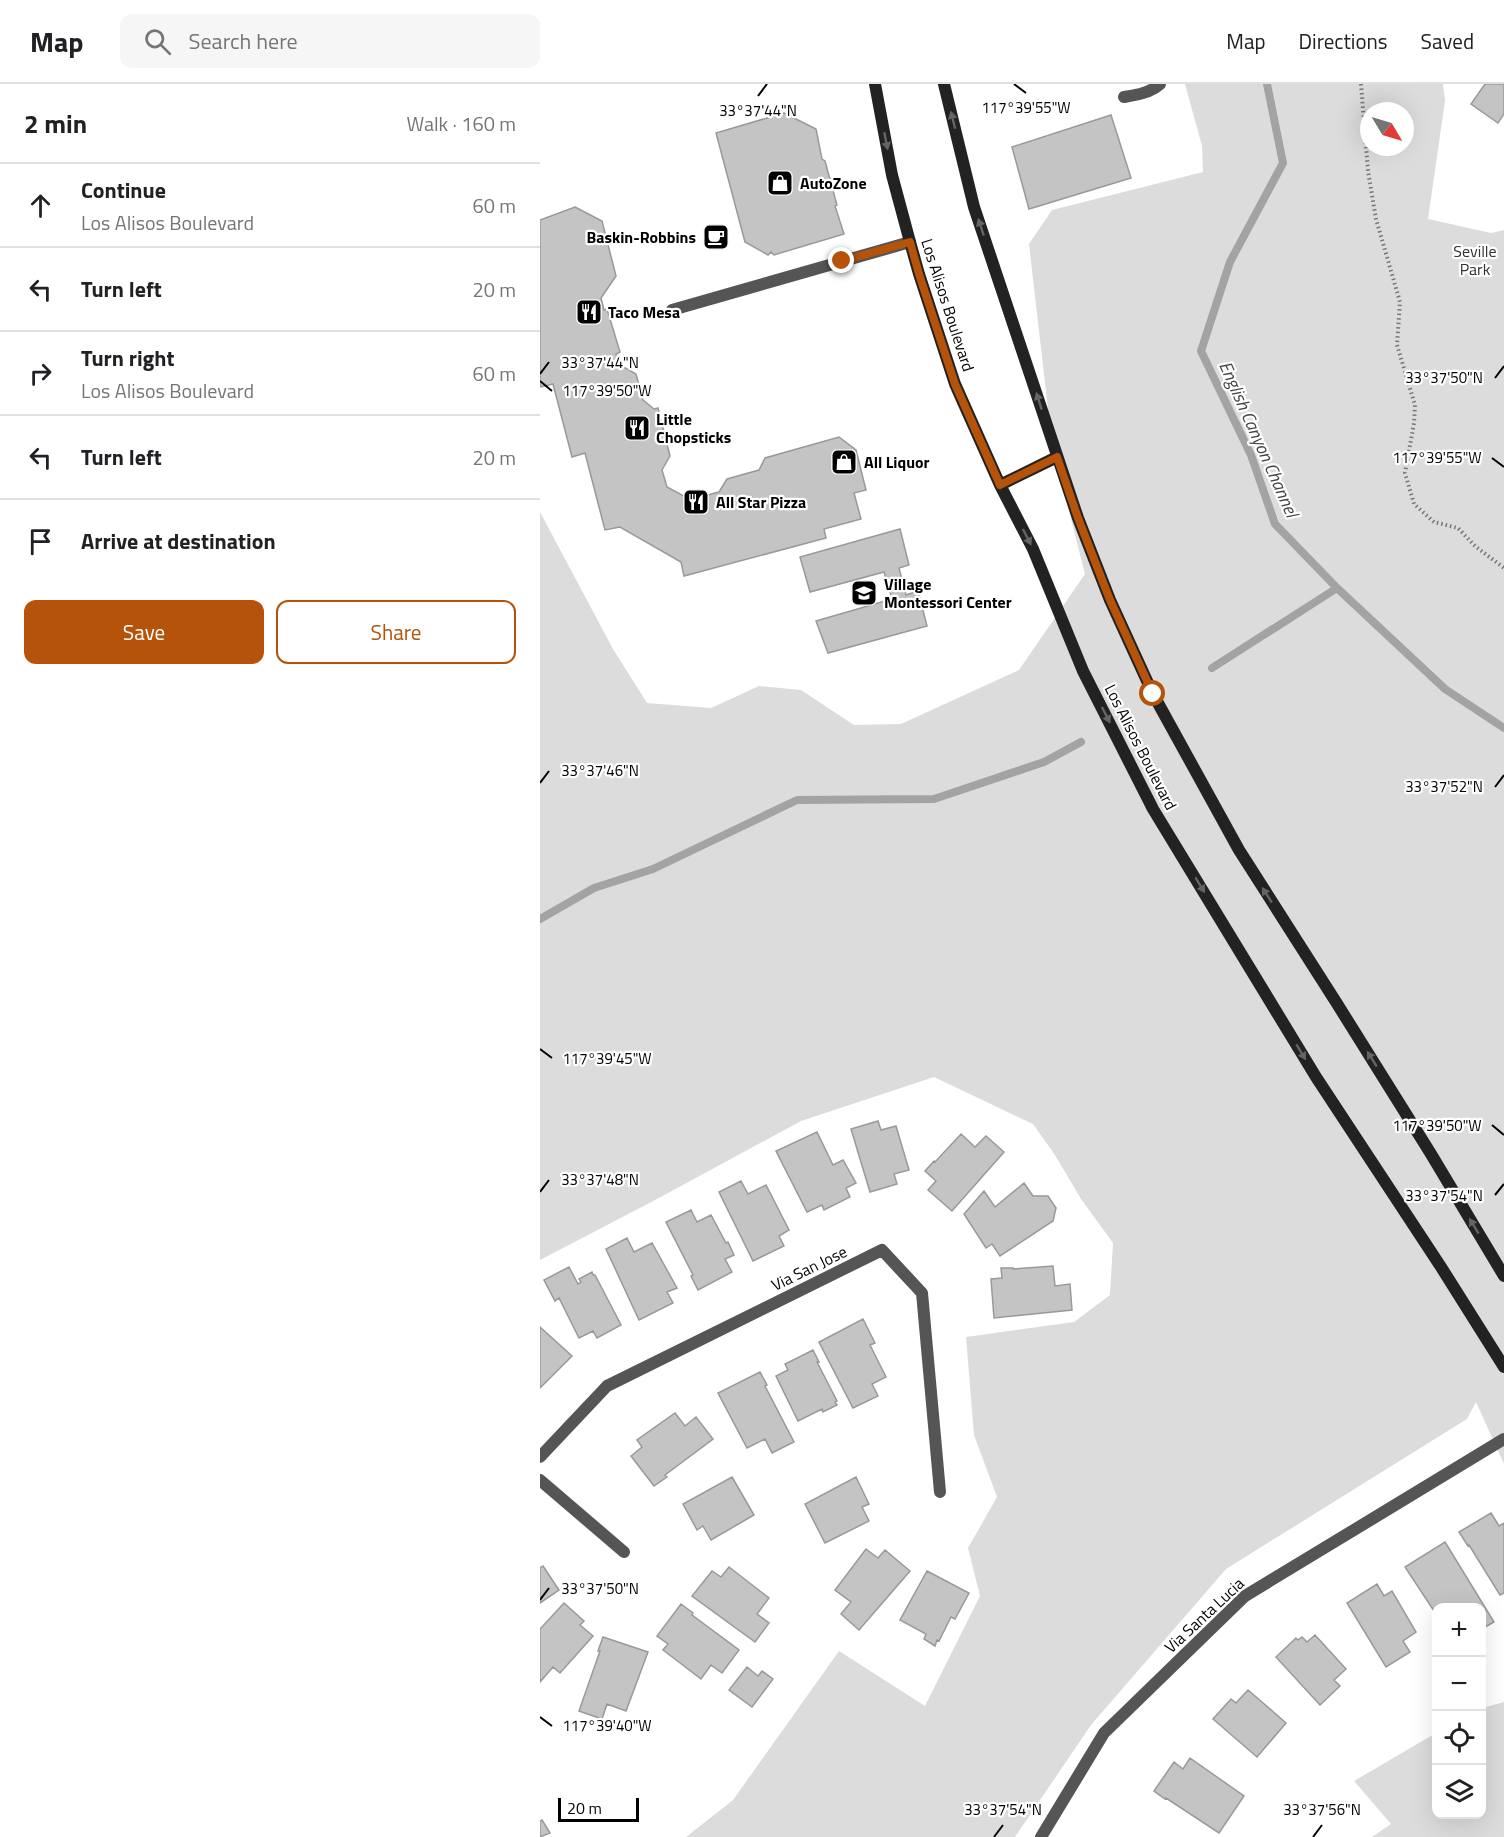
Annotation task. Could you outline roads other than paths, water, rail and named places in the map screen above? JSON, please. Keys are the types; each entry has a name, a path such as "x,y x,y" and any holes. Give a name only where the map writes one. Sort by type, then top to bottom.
{"main road":[{"name":"Los Alisos Boulevard","path":"875,84 892,175 919,274 955,384 1000,485 1033,549 1083,671 1153,809 1316,1077 1504,1367"},
{"name":"Los Alisos Boulevard","path":"944,84 974,207 1057,457 1110,600 1153,694 1239,850 1336,1002 1504,1275"},
{"path":"1000,485 1057,457"}],"street":[{"path":"1124,98 1144,93 1160,84"},
{"path":"672,310 910,242"},
{"name":"Via San Jose","path":"540,1458 607,1386 882,1250 922,1293 940,1492"},
{"name":"Via Santa Lucia","path":"1041,1837 1104,1733 1245,1596 1504,1439"},
{"path":"540,1480 624,1552"}],"waterway":[{"name":"English Canyon Channel","path":"1267,84 1283,163 1230,262 1201,351 1251,455 1275,524 1337,588 1445,689 1504,728"},
{"path":"1212,668 1337,588"},
{"path":"540,919 594,888 653,869 797,800 934,799 1044,762 1081,742"}],"place":[{"name":"AutoZone","path":"780,183"},
{"name":"Baskin-Robbins","path":"716,237"},
{"name":"Taco Mesa","path":"589,312"},
{"name":"Little Chopsticks","path":"637,428"},
{"name":"All Liquor","path":"844,462"},
{"name":"All Star Pizza","path":"696,502"},
{"name":"Village Montessori Center","path":"864,593"}],"park label":[{"name":"Seville Park","path":"1475,260"}]}
